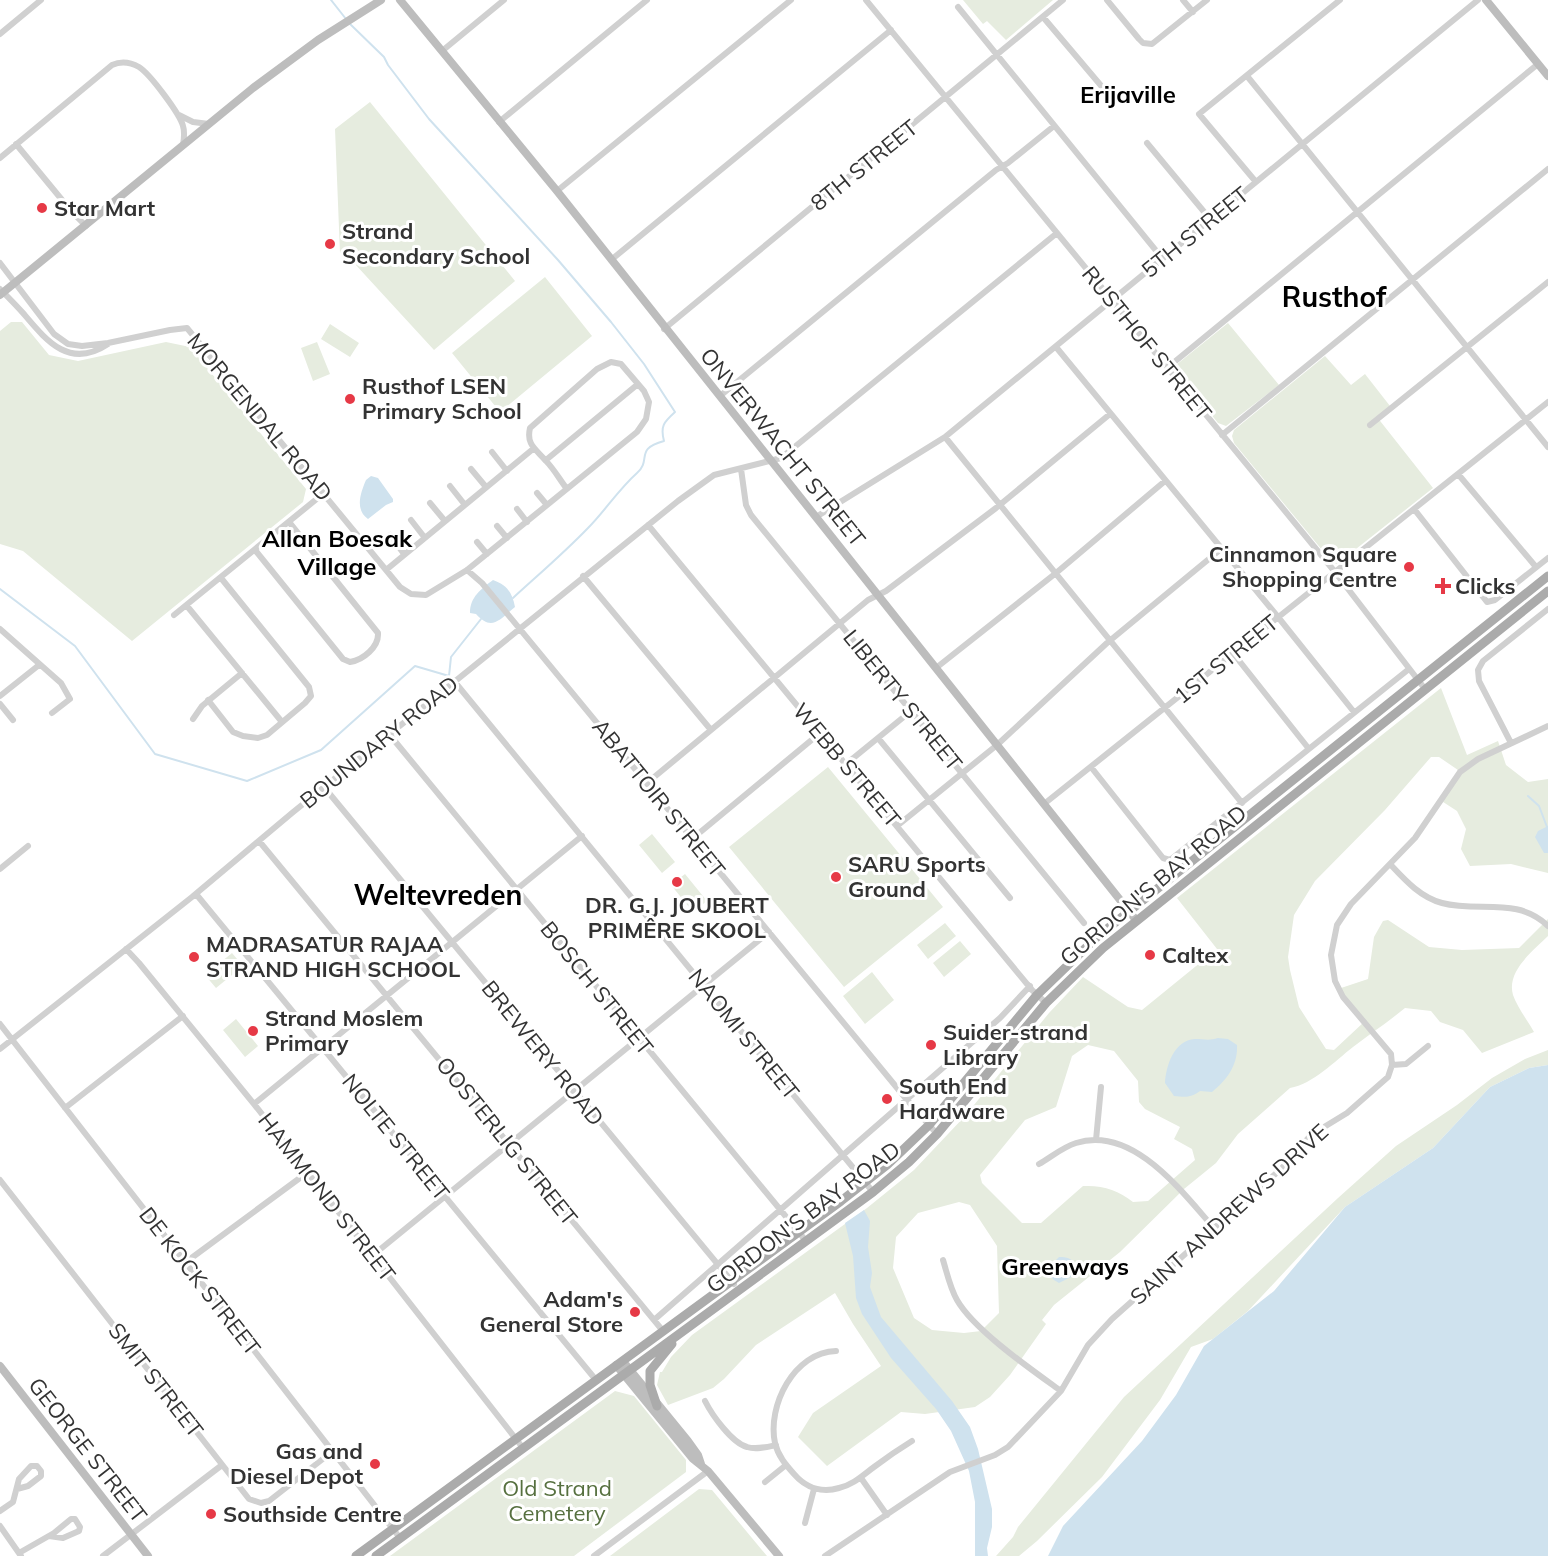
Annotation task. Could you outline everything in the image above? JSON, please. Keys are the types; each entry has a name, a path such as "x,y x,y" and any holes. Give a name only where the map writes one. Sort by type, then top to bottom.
{"main road":[{"name":"GORDON'S BAY ROAD","path":"356,1556 866,1183 929,1125 1037,995 1083,949 1548,576"},
{"name":"GORDON'S BAY ROAD","path":"376,1556 873,1192 909,1162 937,1134 1046,1004 1086,962 1548,591"},
{"path":"1228,831 1235,841"},
{"path":"657,1406 650,1385 650,1371 678,1335"}],"street":[{"path":"0,34 41,0"},
{"path":"1,292 86,226 282,66 381,0"},
{"name":"ONVERWACHT STREET","path":"400,0 557,191 664,329 772,460 1136,920"},
{"path":"442,51 504,0"},
{"path":"499,122 647,0"},
{"path":"557,191 790,0"},
{"name":"RUSTHOF STREET","path":"866,0 1335,572 1425,689"},
{"name":"8TH STREET","path":"664,329 1063,0"},
{"path":"1107,0 1139,39 1148,44 1157,42 1207,0"},
{"path":"1183,0 1193,12"},
{"path":"1256,182 1199,114 1340,0"},
{"name":"5TH STREET","path":"816,517 945,437 1478,0"},
{"path":"1486,0 1548,76"},
{"path":"958,7 1162,258"},
{"path":"1043,17 1103,88"},
{"path":"611,260 891,30"},
{"path":"0,158 112,65 120,62 141,69 178,114 184,130 183,145"},
{"path":"1167,368 1538,64"},
{"path":"1247,76 1548,447"},
{"path":"178,114 193,122 209,124"},
{"path":"720,396 1054,126"},
{"path":"1147,143 1210,219"},
{"path":"16,144 86,226"},
{"path":"1222,435 1548,169"},
{"name":"BOUNDARY ROAD","path":"0,1049 196,894 519,627 706,479 724,471 781,459 1057,233"},
{"name":"MORGENDAL ROAD","path":"0,263 28,302 61,340 77,346 108,344 187,328 406,592 418,596 434,591 467,570"},
{"path":"1370,425 1548,282"},
{"name":"MORGENDAL ROAD","path":"1,292 56,348 65,352 83,353 108,344"},
{"path":"1056,347 1354,712"},
{"path":"519,627 484,585 467,570 527,522 567,489 643,425 648,414 648,396 621,364 611,362 604,364 532,424 528,438 533,449 546,460 567,489"},
{"path":"546,460 639,384"},
{"name":"1ST STREET","path":"1044,804 1548,402"},
{"path":"647,783 868,600 886,591 1000,504 1110,414"},
{"path":"945,437 1242,803"},
{"path":"386,570 533,449"},
{"path":"492,452 507,471"},
{"path":"471,469 486,487"},
{"name":"LIBERTY STREET","path":"741,469 751,515 1084,923"},
{"path":"1458,474 1536,567"},
{"path":"936,668 1056,573 1165,481"},
{"path":"450,486 465,505"},
{"path":"174,615 324,493"},
{"path":"537,493 547,505"},
{"path":"430,503 445,521"},
{"path":"517,509 527,522"},
{"path":"1414,510 1484,599 1490,602 1548,558"},
{"path":"411,520 425,538"},
{"path":"255,550 343,659 350,662 359,660 375,646 379,638 378,633 289,522"},
{"name":"WEBB STREET","path":"648,525 1046,1004"},
{"path":"497,526 507,538"},
{"path":"390,536 404,555"},
{"path":"477,542 487,554"},
{"path":"897,826 997,745 1111,640 1221,549"},
{"path":"583,576 711,730"},
{"path":"208,700 237,735 262,737 309,700 311,691 221,578"},
{"path":"187,606 282,722"},
{"path":"1511,743 1479,681 1479,667 1483,661 1548,609"},
{"name":"ABATTOIR STREET","path":"519,627 937,1134"},
{"path":"0,629 61,683 70,699 52,713"},
{"path":"1233,653 1309,748"},
{"path":"0,696 39,665"},
{"path":"1091,767 1163,858 1167,860 1409,669"},
{"path":"193,719 208,700 242,673"},
{"name":"NAOMI STREET","path":"454,681 873,1192"},
{"path":"0,704 13,720"},
{"path":"846,764 911,711"},
{"path":"1428,1046 1406,1064 1392,1065 1389,1051 1339,989 1333,973 1331,955 1333,937 1343,914 1415,838 1460,772 1478,759 1548,726"},
{"path":"692,839 820,733"},
{"name":"BOSCH STREET","path":"389,734 806,1241"},
{"path":"878,738 1010,898"},
{"name":"BREWERY ROAD","path":"324,787 739,1290"},
{"path":"254,1104 582,836"},
{"name":"OOSTERLIG STREET","path":"259,841 663,1331"},
{"path":"0,868 28,846"},
{"path":"1390,864 1416,889 1435,901 1457,906 1512,907 1533,915 1548,926"},
{"name":"NOLTE STREET","path":"196,894 596,1380"},
{"path":"372,1256 769,932"},
{"name":"HAMMOND STREET","path":"126,949 254,1104 523,1448"},
{"path":"654,1320 1000,1018 1030,986"},
{"path":"65,1108 183,1016"},
{"name":"DE KOCK STREET","path":"0,1024 400,1538"},
{"name":"SAINT ANDREWS DRIVE","path":"825,1556 946,1474 985,1459 1008,1447 1061,1391 1084,1351 1102,1328 1282,1168 1311,1135 1347,1113 1385,1080 1392,1065"},
{"path":"1096,1140 1101,1087"},
{"path":"1040,1164 1070,1145 1096,1140 1122,1145 1147,1159 1181,1190 1214,1228"},
{"path":"186,1262 308,1172"},
{"name":"SMIT STREET","path":"0,1180 249,1499 261,1503 273,1499 333,1451"},
{"path":"944,1260 953,1291 964,1309 1025,1365 1061,1391"},
{"path":"836,1351 820,1353 811,1358 799,1367 790,1379 774,1416 776,1445 786,1465 798,1479 814,1488 838,1489 861,1478 912,1441"},
{"path":"619,1363 693,1459 705,1467"},
{"name":"GEORGE STREET","path":"0,1366 148,1556"},
{"path":"626,1372 698,1455 705,1467 779,1556"},
{"path":"705,1401 710,1411 741,1444 751,1448 776,1445"},
{"path":"103,1556 222,1465"},
{"path":"765,1482 786,1465"},
{"path":"0,1511 13,1502 19,1479 31,1466 37,1466 41,1476 28,1486 17,1489"},
{"path":"594,1556 705,1467"},
{"path":"861,1478 887,1515"},
{"path":"805,1523 814,1488"},
{"path":"0,1526 20,1555 73,1518 80,1527 79,1531 63,1538 49,1536"}],"green space":[{"path":"963,0 1053,0 1006,40 987,21 983,24"},
{"path":"370,102 515,281 434,350 343,251 340,253 335,129"},
{"path":"545,277 592,336 500,412 452,353"},
{"path":"11,322 22,322 49,355 78,361 166,342 190,347 306,489 303,502 132,641 23,551 0,544 0,331"},
{"path":"1228,323 1279,385 1226,426 1218,423 1175,369 1176,365"},
{"path":"330,324 359,343 350,357 321,339"},
{"path":"317,342 330,374 313,381 301,348"},
{"path":"1325,356 1351,385 1365,374 1390,406 1377,417 1433,488 1337,564 1332,562 1234,443 1232,436 1234,430"},
{"path":"1441,688 1467,755 1498,741 1506,765 1528,782 1548,779 1548,873 1511,864 1470,866 1461,849 1466,829 1457,811 1440,800 1458,770 1439,757 1431,757 1385,810 1315,881 1294,915 1288,957 1299,1007 1326,1049 1334,1050 1364,1022 1338,989 1368,979 1374,937 1383,921 1388,920 1429,947 1462,950 1519,948 1548,919 1548,936 1517,969 1512,986 1515,1000 1534,1032 1482,1053 1463,1030 1440,1022 1431,1011 1405,1008 1315,1077 1290,1088 1238,1134 1216,1163 1184,1189 1120,1252 1054,1305 1042,1320 1046,1324 1010,1375 990,1397 975,1407 925,1414 901,1412 827,1466 798,1437 813,1413 881,1366 835,1293 756,1345 713,1388 668,1405 657,1385 660,1372 692,1335 867,1208 914,1170 965,1116 1049,1013 1083,977 1128,1007 1142,1010 1217,949 1177,898","holes":["1088,1045 1114,1051 1138,1081 1139,1102 1145,1109 1180,1127 1174,1139 1192,1149 1195,1160 1148,1201 1133,1202 1110,1189 1083,1186 1041,1223 1022,1223 982,1183 980,1175 1025,1120 1056,1107 1072,1056","959,1202 970,1205 997,1246 999,1313 981,1331 964,1333 932,1330 914,1318 893,1268 896,1237 918,1213"]},
{"name":"SARU Sports Ground","path":"828,767 943,907 844,987 729,847"},
{"path":"652,834 675,862 662,873 639,845"},
{"path":"685,874 707,901 693,912 671,885"},
{"path":"945,923 956,936 928,959 917,945"},
{"path":"960,941 971,954 944,977 933,963"},
{"path":"232,953 243,966 216,988 205,975"},
{"path":"872,972 894,1000 865,1024 843,996"},
{"path":"236,1019 258,1046 245,1057 223,1030"},
{"path":"1548,1050 1548,1065 1529,1068 1490,1087 1433,1148 1345,1207 1248,1311 1213,1339 1191,1347 1160,1400 1102,1477 1019,1556 996,1556 1124,1397 1338,1198 1396,1146 1457,1105 1492,1078 1525,1059"},
{"name":"Old Strand Cemetery","path":"615,1391 634,1396 686,1460 686,1472 574,1556 390,1556"},
{"path":"699,1489 712,1490 767,1556 610,1556"}],"water":[{"path":"371,476 378,478 393,502 368,519 361,511 360,501 366,480"},
{"path":"493,580 508,590 515,607 496,622 491,623 470,613 470,607 480,590"},
{"path":"1548,826 1548,853 1544,853 1535,837 1538,831"},
{"path":"1228,1039 1237,1045 1236,1059 1227,1077 1212,1092 1200,1091 1188,1097 1174,1096 1165,1083 1172,1055 1188,1040"},
{"path":"1548,1065 1548,1556 1048,1556 1063,1526 1142,1441 1176,1395 1204,1346 1274,1291 1345,1207 1433,1148 1490,1087 1529,1068"},
{"path":"864,1210 870,1221 868,1247 872,1273 870,1287 881,1317 952,1401 970,1427 978,1449 992,1509 988,1556 975,1556 975,1502 969,1471 951,1431 936,1409 891,1358 862,1314 856,1298 853,1256 845,1223"},
{"path":"1059,1257 1071,1259 1074,1268 1071,1277 1059,1283 1051,1277"}],"waterway":[{"path":"331,0 346,19"},
{"path":"349,23 384,57 429,119 558,260 611,322 644,364 675,412 664,425 662,432 664,441 646,451 641,468 579,537 513,598"},
{"path":"0,589 75,646 155,754 247,781 321,750 415,666 449,676 451,657 481,619"},
{"path":"1528,796 1539,806 1547,827"},
{"path":"828,1194 832,1197"}],"place":[{"name":"Star Mart","path":"42,208"},
{"name":"Strand Secondary School","path":"330,244"},
{"name":"Rusthof LSEN Primary School","path":"350,399"},
{"name":"Cinnamon Square Shopping Centre","path":"1409,567"},
{"name":"Clicks","path":"1443,586"},
{"name":"SARU Sports Ground","path":"836,877"},
{"name":"DR. G.J. JOUBERT PRIMÊRE SKOOL","path":"677,882"},
{"name":"Caltex","path":"1150,955"},
{"name":"MADRASATUR RAJAA STRAND HIGH SCHOOL","path":"194,957"},
{"name":"Strand Moslem Primary","path":"253,1031"},
{"name":"Suider-strand Library","path":"931,1045"},
{"name":"South End Hardware","path":"887,1099"},
{"name":"Adam's General Store","path":"635,1312"},
{"name":"Gas and Diesel Depot","path":"375,1464"},
{"name":"Southside Centre","path":"211,1514"}],"district":[{"name":"Erijaville","path":"1128,94"},
{"name":"Rusthof","path":"1334,296"},
{"name":"Allan Boesak Village","path":"337,552"},
{"name":"Weltevreden","path":"438,894"},
{"name":"Greenways","path":"1065,1266"}]}
